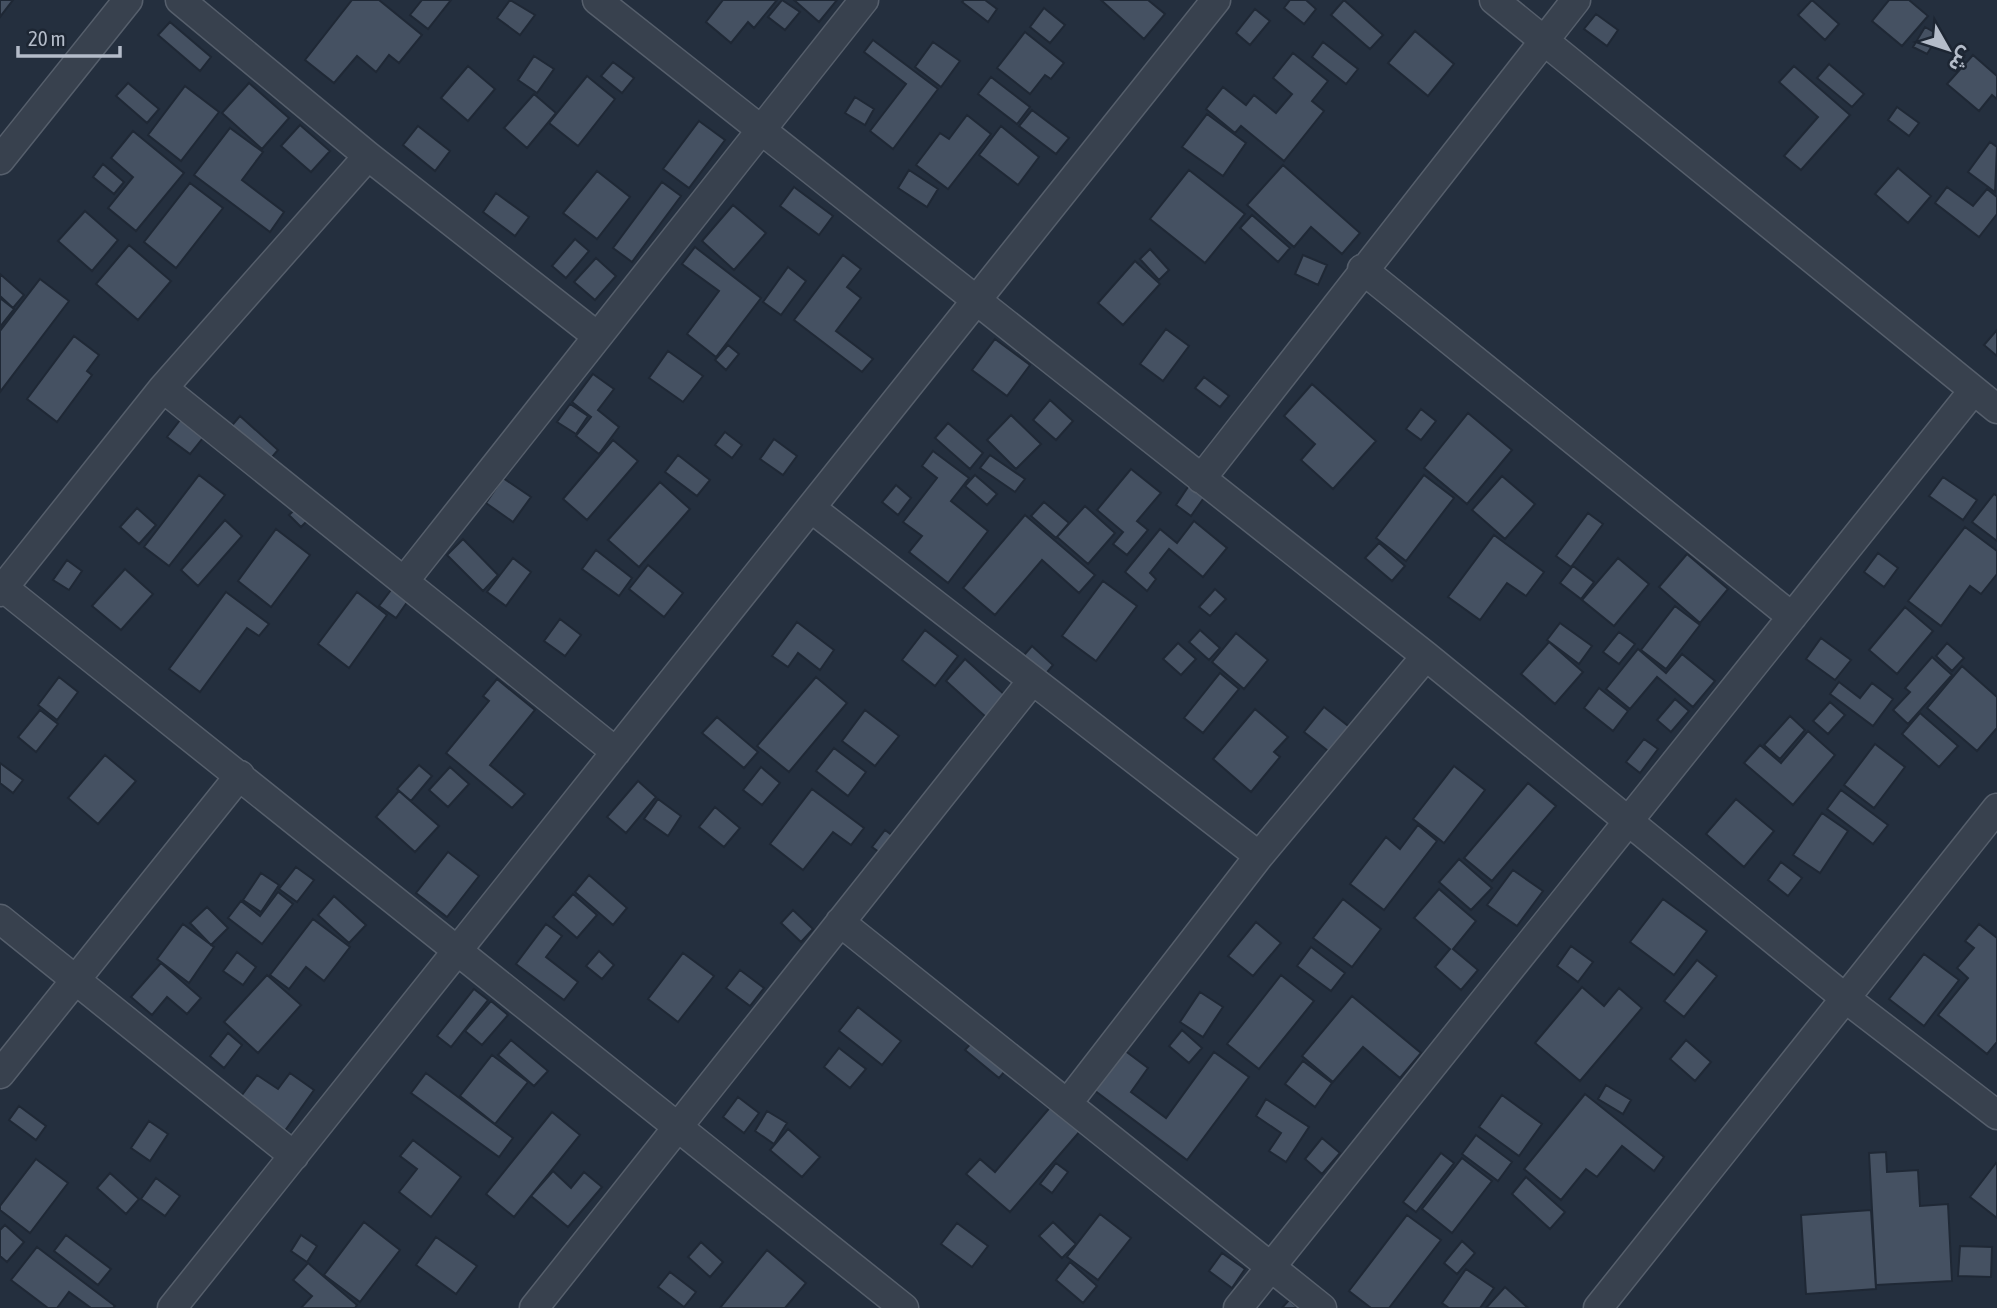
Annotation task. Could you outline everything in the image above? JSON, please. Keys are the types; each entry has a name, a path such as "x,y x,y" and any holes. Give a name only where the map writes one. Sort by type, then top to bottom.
{"street":[{"path":"0,160 128,0"},
{"path":"180,0 368,156 597,336"},
{"path":"597,0 1426,656 1845,998 1997,1115"},
{"path":"405,580 863,0"},
{"path":"172,1308 1216,0"},
{"path":"1494,0 1997,409"},
{"path":"1200,479 1362,269 1576,0"},
{"path":"368,156 163,388 1,588 240,775 904,1308"},
{"path":"1362,269 1792,617"},
{"path":"163,388 616,752"},
{"path":"1238,1308 1973,391"},
{"path":"811,508 1259,856"},
{"path":"1067,1104 1259,856 1426,656"},
{"path":"534,1308 1032,681"},
{"path":"0,1074 240,775"},
{"path":"1598,1308 1997,808"},
{"path":"0,919 293,1156"},
{"path":"840,922 1322,1308"}],"building":[{"path":"0,0 13,0 0,17"},
{"path":"352,0 379,0 422,35 399,63 389,55 376,72 357,56 334,83 305,60"},
{"path":"422,0 451,0 428,29 410,15"},
{"path":"510,0 535,15 520,35 497,18"},
{"path":"723,0 777,0 754,28 748,22 731,43 706,22"},
{"path":"782,0 800,12 785,30 768,17"},
{"path":"794,0 837,0 819,22"},
{"path":"985,0 997,9 988,22 962,2"},
{"path":"1101,0 1148,0 1165,14 1144,39"},
{"path":"1290,0 1306,0 1316,9 1304,24 1284,8"},
{"path":"1344,0 1383,35 1370,49 1331,15"},
{"path":"1812,0 1839,24 1825,40 1798,15"},
{"path":"1889,0 1909,0 1928,16 1902,46 1872,21"},
{"path":"1044,8 1065,25 1050,43 1030,27"},
{"path":"1255,9 1270,21 1250,45 1236,33"},
{"path":"1596,14 1618,30 1607,46 1584,29"},
{"path":"170,22 211,57 200,71 158,35"},
{"path":"1925,27 1939,35 1927,54 1913,47"},
{"path":"1415,31 1454,64 1428,96 1388,63"},
{"path":"1025,32 1064,63 1051,79 1045,75 1030,94 997,68"},
{"path":"873,40 938,89 893,149 870,131 906,84 864,52"},
{"path":"933,42 960,61 941,87 915,67"},
{"path":"1323,42 1358,69 1346,84 1312,57"},
{"path":"1293,53 1328,81 1312,101 1324,111 1284,161 1241,126 1235,133 1206,109 1223,87 1246,105 1254,95 1276,113 1292,94 1273,78"},
{"path":"1973,55 1997,76 1997,99 1992,95 1979,111 1947,84"},
{"path":"534,56 554,69 537,93 518,80"},
{"path":"613,62 634,78 622,93 601,76"},
{"path":"1829,64 1864,94 1852,107 1817,78"},
{"path":"468,66 495,89 468,121 441,98"},
{"path":"1794,66 1850,115 1801,170 1784,156 1818,117 1779,82"},
{"path":"587,76 615,99 578,146 549,123"},
{"path":"991,77 1030,107 1017,124 978,94"},
{"path":"128,83 159,109 147,123 116,96"},
{"path":"249,83 289,118 262,149 222,113"},
{"path":"185,86 219,112 181,161 148,135"},
{"path":"534,94 556,113 527,148 504,128"},
{"path":"855,97 874,109 865,125 845,113"},
{"path":"1897,107 1919,123 1909,136 1888,120"},
{"path":"1032,110 1069,138 1056,154 1019,126"},
{"path":"1207,114 1246,143 1223,176 1182,147"},
{"path":"967,115 991,134 948,189 916,165 940,133 949,139"},
{"path":"699,121 725,140 689,188 663,169"},
{"path":"300,125 330,151 311,172 281,146"},
{"path":"418,126 450,151 435,171 403,145"},
{"path":"1001,126 1039,157 1018,185 979,155"},
{"path":"230,128 263,152 242,180 284,212 270,232 194,175"},
{"path":"133,131 184,173 136,231 108,208 133,177 111,158"},
{"path":"1990,142 1997,147 1995,192 1968,172"},
{"path":"103,164 124,182 114,194 93,177"},
{"path":"1283,165 1360,233 1342,254 1311,227 1294,247 1247,205"},
{"path":"1898,168 1931,196 1908,223 1875,194"},
{"path":"909,170 938,189 927,207 898,188"},
{"path":"1189,170 1245,214 1205,263 1150,219"},
{"path":"597,171 630,197 597,239 563,213"},
{"path":"662,182 681,196 632,262 613,248"},
{"path":"190,183 223,208 176,268 144,242"},
{"path":"794,187 833,216 819,235 780,206"},
{"path":"1947,187 1973,206 1987,189 1997,197 1997,214 1979,237 1935,203"},
{"path":"496,193 529,217 515,236 483,212"},
{"path":"733,205 766,233 734,270 702,241"},
{"path":"85,211 118,240 92,271 58,241"},
{"path":"1252,215 1290,248 1278,262 1240,228"},
{"path":"575,239 589,251 566,278 552,266"},
{"path":"129,245 171,281 138,320 96,284"},
{"path":"695,247 761,298 716,357 687,334 719,291 682,264"},
{"path":"1150,249 1169,270 1159,280 1140,259"},
{"path":"843,255 861,269 847,287 861,298 836,331 873,359 862,372 794,320"},
{"path":"1303,255 1327,265 1318,285 1295,274"},
{"path":"596,258 616,276 595,300 574,282"},
{"path":"1135,261 1160,284 1123,325 1098,303"},
{"path":"788,267 806,281 781,315 763,302"},
{"path":"0,274 24,295 13,308 0,296"},
{"path":"40,279 69,301 0,392 0,331"},
{"path":"0,298 14,309 0,327"},
{"path":"1166,329 1189,346 1163,381 1140,364"},
{"path":"1997,330 1997,356 1984,345"},
{"path":"74,336 99,355 87,371 92,375 57,422 27,399"},
{"path":"995,339 1030,365 1007,396 972,370"},
{"path":"728,345 739,354 726,370 715,360"},
{"path":"668,351 703,376 683,402 649,378"},
{"path":"593,374 614,389 598,410 619,427 599,454 576,436 591,417 572,402"},
{"path":"1204,377 1229,396 1220,407 1195,388"},
{"path":"1312,384 1376,441 1333,489 1301,460 1315,444 1284,416"},
{"path":"1050,400 1073,421 1056,440 1033,420"},
{"path":"570,404 588,416 576,434 557,422"},
{"path":"1421,409 1436,421 1421,440 1406,429"},
{"path":"187,411 210,429 190,454 167,437"},
{"path":"1468,413 1512,450 1467,504 1424,468"},
{"path":"1011,415 1041,444 1016,469 987,440"},
{"path":"240,416 278,450 254,478 216,444"},
{"path":"948,423 983,453 970,469 935,438"},
{"path":"725,432 742,445 732,458 715,445"},
{"path":"774,439 797,456 783,475 760,459"},
{"path":"613,440 638,461 587,520 563,499"},
{"path":"933,451 969,478 951,501 988,531 948,583 909,552 922,536 903,522 937,478 922,466"},
{"path":"678,455 710,480 697,496 665,472"},
{"path":"990,455 1025,479 1015,492 980,468"},
{"path":"1131,469 1161,493 1137,521 1148,530 1127,555 1113,544 1123,532 1097,510"},
{"path":"199,475 225,495 169,566 144,547"},
{"path":"975,475 997,494 987,505 965,486"},
{"path":"1424,475 1454,498 1406,561 1376,538"},
{"path":"1502,476 1535,504 1505,539 1472,510"},
{"path":"1943,477 1977,500 1963,520 1929,496"},
{"path":"503,478 531,497 513,522 486,503"},
{"path":"1192,481 1208,492 1191,516 1176,505"},
{"path":"660,482 690,509 639,567 608,540"},
{"path":"896,485 911,498 898,515 882,502"},
{"path":"314,492 325,503 301,527 289,515"},
{"path":"1994,494 1997,496 1997,541 1972,522"},
{"path":"1044,502 1069,523 1056,538 1031,516"},
{"path":"1085,506 1115,533 1088,564 1057,537"},
{"path":"137,508 156,525 139,544 120,527"},
{"path":"1588,513 1603,524 1571,567 1556,556"},
{"path":"1025,515 1095,575 1079,593 1042,560 995,615 963,588"},
{"path":"225,520 242,536 198,586 181,570"},
{"path":"1194,521 1227,548 1203,577 1169,549 1150,573 1156,579 1147,591 1125,572 1160,529 1177,543"},
{"path":"1965,527 1997,551 1997,574 1981,594 1970,586 1941,626 1908,601"},
{"path":"276,529 310,555 271,607 238,581"},
{"path":"1494,535 1544,572 1526,596 1507,583 1480,620 1448,597"},
{"path":"463,539 498,575 483,591 447,555"},
{"path":"1379,543 1405,566 1392,581 1365,558"},
{"path":"596,550 632,578 619,596 582,569"},
{"path":"1878,553 1898,568 1884,587 1864,572"},
{"path":"1687,554 1728,589 1700,623 1659,587"},
{"path":"513,558 531,572 506,606 487,592"},
{"path":"1618,558 1649,584 1614,626 1582,600"},
{"path":"67,560 82,571 69,590 53,580"},
{"path":"648,565 683,593 664,617 629,589"},
{"path":"1573,566 1594,582 1581,599 1560,583"},
{"path":"125,569 153,594 121,630 92,606"},
{"path":"1103,581 1137,606 1096,661 1062,636"},
{"path":"394,586 410,598 396,618 379,606"},
{"path":"1215,589 1226,599 1210,616 1199,607"},
{"path":"226,592 269,624 259,636 247,628 200,692 169,669"},
{"path":"357,592 387,615 349,668 318,644"},
{"path":"1675,606 1700,625 1666,669 1641,650"},
{"path":"1905,607 1933,631 1897,674 1869,650"},
{"path":"560,619 581,635 565,656 544,641"},
{"path":"797,622 834,650 820,670 798,653 788,667 772,656"},
{"path":"1560,623 1592,646 1579,664 1547,640"},
{"path":"925,630 958,656 935,686 902,660"},
{"path":"1200,630 1220,648 1209,660 1189,642"},
{"path":"1619,632 1635,644 1619,664 1603,652"},
{"path":"1236,633 1268,660 1244,689 1212,662"},
{"path":"1821,638 1851,660 1835,680 1806,659"},
{"path":"1549,642 1583,672 1555,704 1521,674"},
{"path":"1178,643 1196,659 1181,675 1163,659"},
{"path":"1947,643 1964,658 1952,671 1936,656"},
{"path":"1032,646 1053,665 1040,681 1018,662"},
{"path":"1638,649 1666,673 1682,654 1715,681 1693,707 1657,677 1630,709 1606,689"},
{"path":"1932,657 1952,675 1908,724 1893,710 1910,692 1905,688"},
{"path":"965,659 1006,696 987,718 946,681"},
{"path":"1962,666 1997,697 1997,728 1977,751 1927,708"},
{"path":"1220,673 1239,689 1203,733 1184,718"},
{"path":"59,677 78,692 57,720 38,705"},
{"path":"816,677 847,703 789,772 757,746"},
{"path":"497,679 535,710 490,765 525,794 512,808 446,753 489,701 483,696"},
{"path":"1839,682 1860,698 1872,683 1893,699 1873,726 1830,694"},
{"path":"1599,688 1628,711 1613,731 1584,708"},
{"path":"1675,699 1689,711 1671,732 1657,720"},
{"path":"1830,702 1845,715 1828,734 1813,721"},
{"path":"1324,707 1352,729 1332,754 1304,732"},
{"path":"1255,709 1288,737 1274,752 1280,757 1251,792 1213,759"},
{"path":"40,710 58,724 36,752 18,737"},
{"path":"865,710 899,736 875,766 842,741"},
{"path":"1920,713 1958,746 1939,767 1902,734"},
{"path":"1790,716 1805,730 1780,759 1764,745"},
{"path":"717,717 758,752 744,768 702,733"},
{"path":"1808,731 1835,755 1793,805 1744,763 1760,745 1781,763"},
{"path":"1644,739 1658,749 1640,773 1626,762"},
{"path":"1875,744 1905,767 1874,808 1844,785"},
{"path":"834,748 866,772 848,796 816,771"},
{"path":"105,755 136,781 98,824 68,798"},
{"path":"0,763 23,780 13,793 0,783"},
{"path":"419,765 432,776 411,801 397,789"},
{"path":"1454,766 1485,790 1444,843 1413,819"},
{"path":"450,767 469,784 448,807 429,790"},
{"path":"761,767 780,783 762,805 743,790"},
{"path":"638,781 656,797 626,833 607,817"},
{"path":"1528,783 1556,806 1492,881 1464,858"},
{"path":"812,789 864,828 851,845 833,832 803,870 770,844"},
{"path":"1841,790 1888,825 1873,844 1827,809"},
{"path":"399,791 439,826 415,852 376,817"},
{"path":"658,799 681,816 668,836 644,819"},
{"path":"1736,799 1774,831 1744,867 1706,834"},
{"path":"715,807 740,828 724,847 699,827"},
{"path":"1822,813 1848,831 1820,873 1793,855"},
{"path":"1418,825 1437,841 1384,910 1350,884 1386,837 1400,849"},
{"path":"885,830 909,848 897,865 872,847"},
{"path":"448,852 479,876 447,917 416,893"},
{"path":"1459,859 1492,888 1471,910 1439,882"},
{"path":"1781,862 1802,878 1788,896 1768,880"},
{"path":"296,867 314,880 297,902 279,889"},
{"path":"1513,870 1543,891 1517,926 1487,905"},
{"path":"261,873 279,885 261,912 243,900"},
{"path":"589,875 627,908 613,925 575,892"},
{"path":"1439,889 1476,921 1453,949 1478,970 1461,990 1435,967 1450,949 1414,918"},
{"path":"278,892 293,904 262,944 228,918 241,901 260,916"},
{"path":"573,894 597,915 577,938 553,917"},
{"path":"334,896 366,925 349,943 318,915"},
{"path":"1343,899 1381,929 1352,967 1313,938"},
{"path":"1663,899 1707,931 1674,975 1630,942"},
{"path":"207,907 228,928 211,945 190,923"},
{"path":"793,910 813,929 801,942 781,923"},
{"path":"313,919 350,947 324,981 306,967 289,989 270,975"},
{"path":"1256,922 1281,943 1253,976 1228,956"},
{"path":"183,924 214,947 189,983 157,959"},
{"path":"546,924 562,936 546,957 578,982 564,1000 516,964"},
{"path":"1979,924 1997,938 1997,1042 1987,1054 1938,1015 1968,978 1957,968 1974,948 1965,941"},
{"path":"1571,946 1593,962 1578,982 1557,966"},
{"path":"1311,947 1345,973 1331,991 1297,966"},
{"path":"599,951 614,965 602,979 586,966"},
{"path":"237,952 256,967 243,985 223,971"},
{"path":"683,953 714,976 678,1022 648,999"},
{"path":"1924,954 1959,980 1924,1026 1889,999"},
{"path":"1697,960 1717,976 1684,1017 1664,1001"},
{"path":"161,963 201,998 187,1014 167,997 152,1015 131,997"},
{"path":"740,970 764,988 750,1006 726,988"},
{"path":"267,975 301,1005 258,1053 224,1022"},
{"path":"1281,975 1314,1001 1259,1069 1227,1044"},
{"path":"1582,987 1604,1006 1619,988 1642,1008 1580,1081 1535,1043"},
{"path":"474,989 488,1000 451,1047 437,1036"},
{"path":"1200,992 1223,1007 1203,1037 1180,1022"},
{"path":"1352,996 1421,1053 1400,1078 1363,1047 1333,1082 1302,1056"},
{"path":"491,1001 508,1015 482,1045 465,1031"},
{"path":"858,1007 901,1041 882,1065 839,1031"},
{"path":"984,1029 1017,1057 999,1078 965,1050"},
{"path":"1182,1030 1202,1048 1189,1063 1169,1046"},
{"path":"228,1033 242,1045 224,1068 210,1056"},
{"path":"511,1040 548,1071 534,1086 498,1055"},
{"path":"1686,1040 1711,1062 1695,1081 1670,1059"},
{"path":"839,1048 866,1069 850,1088 824,1067"},
{"path":"1124,1050 1148,1068 1131,1092 1166,1118 1214,1052 1249,1077 1187,1160 1094,1090"},
{"path":"492,1055 528,1082 495,1124 460,1096"},
{"path":"1303,1061 1332,1083 1315,1107 1285,1084"},
{"path":"290,1073 314,1090 284,1132 239,1099 257,1075 278,1089"},
{"path":"426,1073 513,1138 499,1157 411,1093"},
{"path":"1606,1085 1631,1100 1623,1114 1598,1099"},
{"path":"1585,1094 1664,1157 1654,1171 1622,1146 1597,1177 1586,1169 1561,1200 1524,1169"},
{"path":"1502,1095 1542,1124 1519,1156 1479,1127"},
{"path":"738,1097 759,1113 744,1133 723,1117"},
{"path":"1266,1099 1309,1127 1286,1162 1269,1151 1281,1133 1256,1116"},
{"path":"1052,1105 1081,1130 1010,1212 966,1174 980,1159 995,1172"},
{"path":"19,1106 46,1126 36,1140 9,1120"},
{"path":"767,1111 787,1123 774,1144 755,1131"},
{"path":"552,1112 580,1135 514,1217 486,1194"},
{"path":"149,1121 168,1134 150,1161 131,1148"},
{"path":"788,1129 820,1157 802,1177 770,1150"},
{"path":"1476,1135 1512,1162 1498,1181 1462,1154"},
{"path":"1322,1138 1340,1153 1322,1174 1305,1159"},
{"path":"413,1140 461,1177 431,1217 399,1192 417,1169 400,1156"},
{"path":"1886,1152 1887,1172 1918,1170 1920,1206 1948,1204 1952,1281 1876,1285 1869,1153"},
{"path":"1441,1153 1454,1163 1416,1212 1403,1202"},
{"path":"1462,1158 1492,1181 1452,1233 1422,1209"},
{"path":"36,1159 68,1183 30,1233 0,1210 0,1206"},
{"path":"1056,1163 1068,1172 1052,1193 1040,1184"},
{"path":"1997,1164 1997,1218 1970,1197"},
{"path":"553,1171 571,1188 584,1172 602,1187 568,1227 531,1196"},
{"path":"110,1173 139,1199 126,1214 97,1188"},
{"path":"1526,1177 1565,1212 1550,1229 1512,1194"},
{"path":"156,1178 180,1196 165,1216 141,1199"},
{"path":"1871,1210 1876,1289 1806,1294 1801,1215"},
{"path":"1100,1214 1131,1238 1098,1280 1067,1257"},
{"path":"1407,1215 1441,1240 1389,1308 1371,1308 1349,1291"},
{"path":"364,1222 400,1250 360,1302 324,1275"},
{"path":"1053,1222 1076,1244 1062,1258 1039,1236"},
{"path":"957,1223 988,1246 972,1267 941,1244"},
{"path":"5,1225 24,1242 7,1262 0,1256 0,1230"},
{"path":"66,1235 111,1269 98,1285 54,1251"},
{"path":"301,1235 317,1246 307,1262 291,1251"},
{"path":"436,1237 477,1266 456,1294 416,1265"},
{"path":"1462,1241 1475,1253 1457,1274 1444,1263"},
{"path":"701,1242 723,1262 710,1277 688,1257"},
{"path":"1960,1246 1992,1247 1991,1277 1958,1276"},
{"path":"37,1247 115,1306 91,1308 69,1292 57,1308 48,1308 11,1280"},
{"path":"767,1250 806,1283 785,1308 720,1308"},
{"path":"1222,1253 1245,1269 1232,1288 1209,1271"},
{"path":"1070,1262 1097,1286 1083,1303 1056,1280"},
{"path":"308,1263 357,1305 355,1308 301,1308 312,1296 293,1280"},
{"path":"1466,1269 1494,1288 1480,1308 1449,1308 1442,1303"},
{"path":"670,1272 696,1292 684,1307 658,1287"},
{"path":"1505,1287 1528,1308 1486,1308"},
{"path":"1289,1300 1298,1308 1282,1308"}]}
